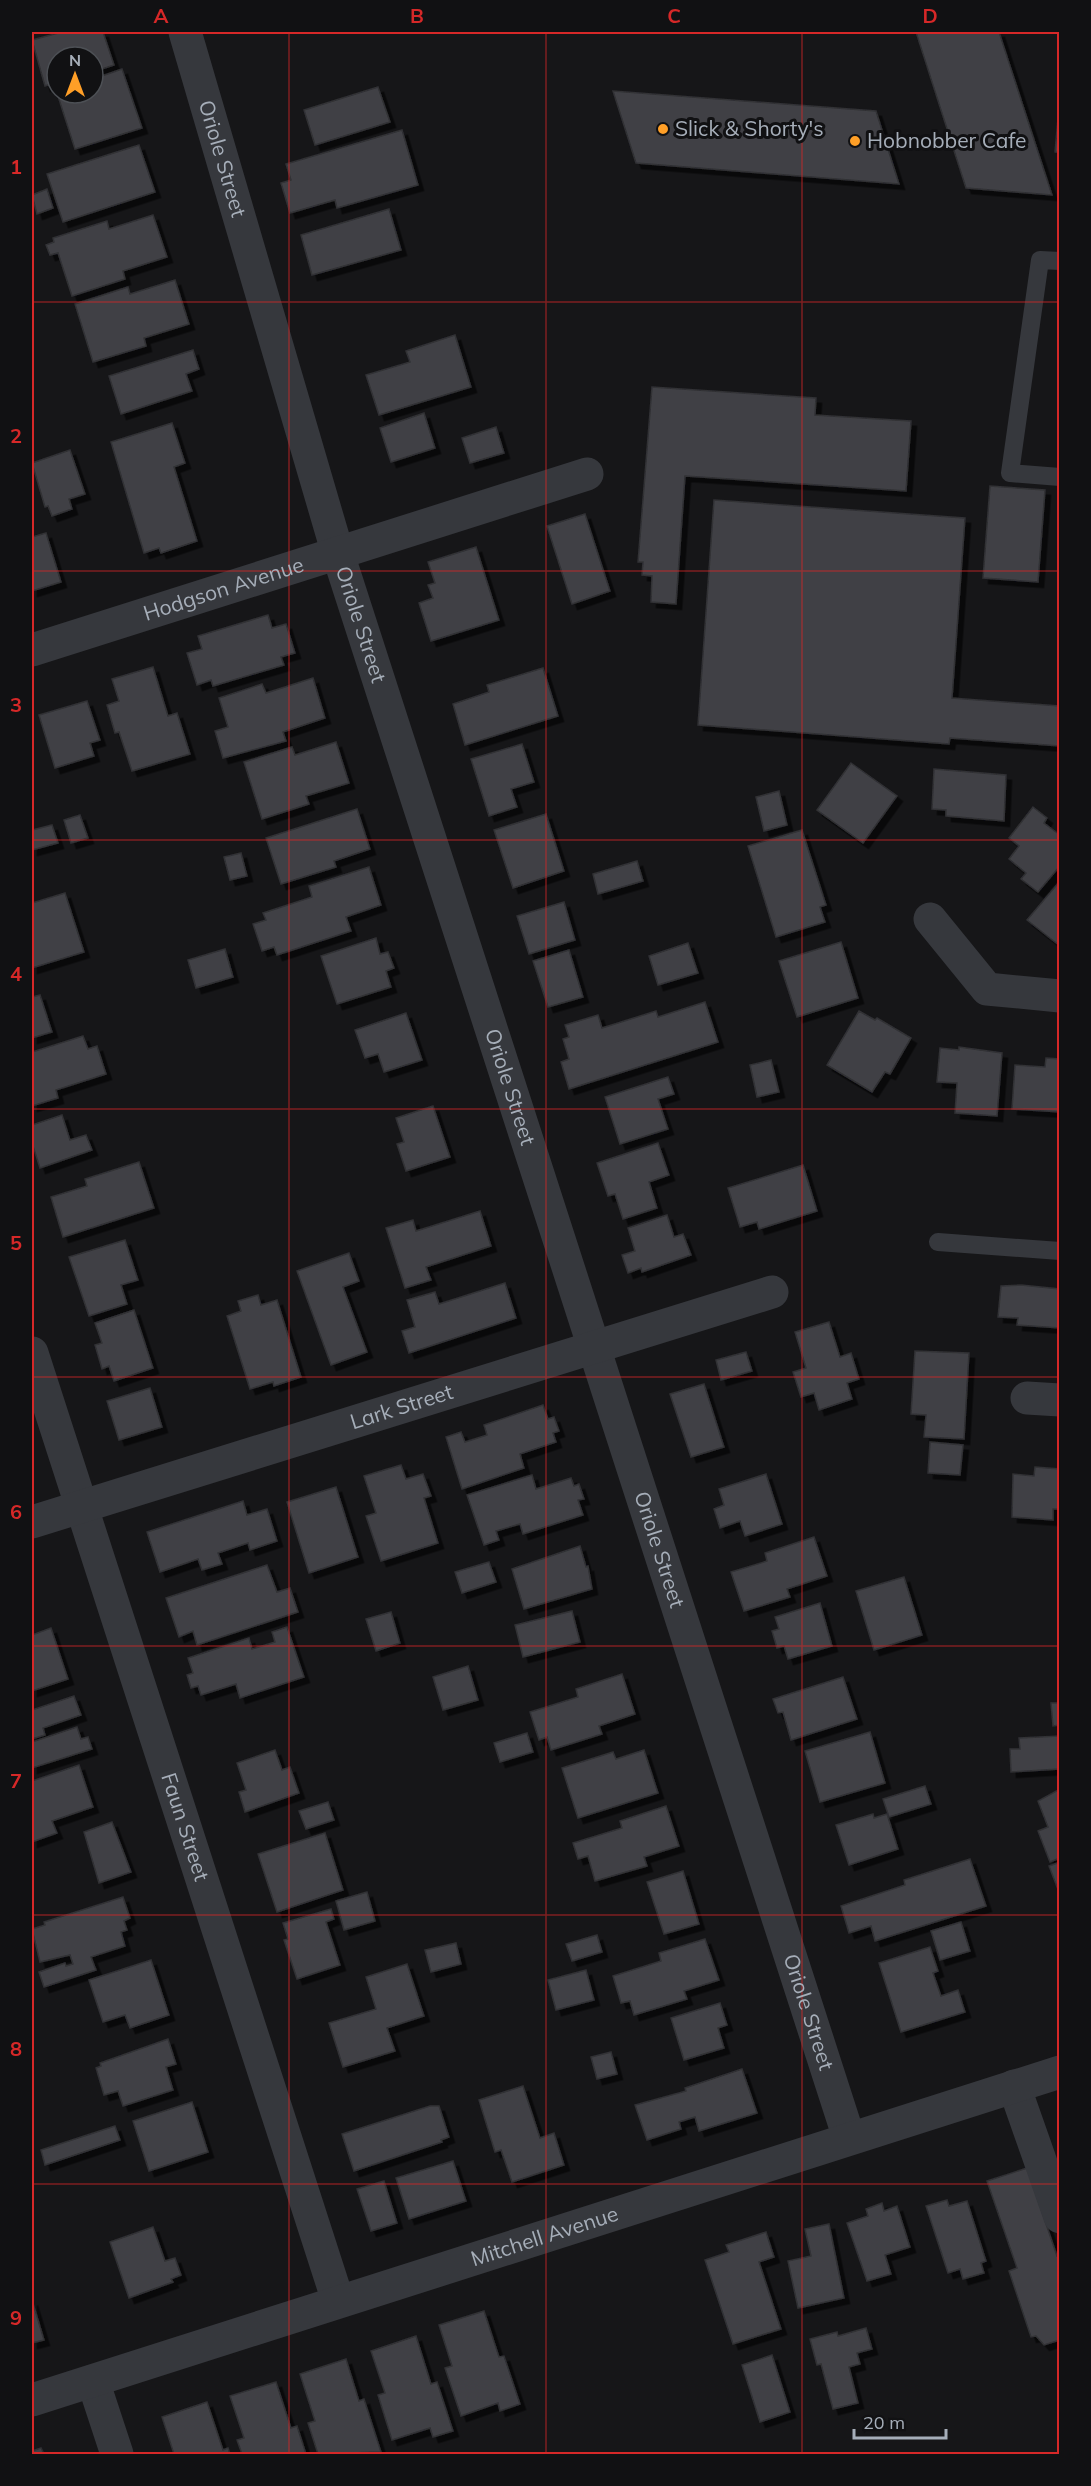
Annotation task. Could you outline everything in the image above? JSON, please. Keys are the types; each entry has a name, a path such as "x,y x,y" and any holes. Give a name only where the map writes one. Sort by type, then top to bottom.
{"street":[{"name":"Oriole Street","path":"185,32 338,554 849,2138"},
{"name":"Hodgson Avenue","path":"32,650 587,474"},
{"path":"930,919 987,990 1059,996"},
{"name":"Lark Street","path":"32,1522 772,1292"},
{"name":"Faun Street","path":"32,1353 338,2301"},
{"path":"1027,1398 1059,1400"},
{"name":"Mitchell Avenue","path":"32,2400 1059,2072"},
{"path":"1014,2086 1059,2217"},
{"path":"93,2381 117,2454"}],"lane":[{"path":"1059,261 1040,260 1010,473 1059,477"},
{"path":"938,1242 1059,1251"}],"building":[{"path":"62,32 103,32 114,65 105,68 105,45 45,45 45,86 32,40"},
{"path":"916,32 999,32 1052,195 966,188"},
{"path":"122,69 142,128 75,149 61,105 105,105 105,75"},
{"path":"378,87 390,122 315,145 304,110"},
{"path":"613,91 876,111 899,184 636,163"},
{"path":"1060,96 1060,153 1055,152"},
{"path":"402,130 418,185 337,208 335,200 290,213 281,183 291,180 286,164"},
{"path":"139,145 155,192 63,222 47,174"},
{"path":"47,189 53,208 37,214 32,195"},
{"path":"389,209 401,250 312,275 301,235"},
{"path":"153,215 167,257 123,271 125,279 72,296 58,253 50,255 46,245 54,242 53,238 107,221 109,229"},
{"path":"175,280 189,324 144,338 146,346 93,362 75,304 128,287 130,294"},
{"path":"455,335 471,387 379,415 366,375 410,362 406,351"},
{"path":"193,350 199,369 186,374 192,391 121,414 109,376"},
{"path":"652,387 816,398 815,415 911,421 906,491 685,476 676,604 651,602 652,576 642,575 643,562 638,562"},
{"path":"424,413 435,448 391,462 380,428"},
{"path":"172,423 185,463 174,467 197,541 161,553 159,548 144,553 111,442"},
{"path":"496,427 504,453 470,463 462,438"},
{"path":"70,450 85,494 69,499 72,509 52,516 48,506 45,507 32,463"},
{"path":"990,486 1045,490 1038,582 983,578"},
{"path":"714,500 965,518 952,698 1060,706 1060,746 950,738 949,744 698,725"},
{"path":"585,514 610,591 572,604 547,526"},
{"path":"46,533 61,582 32,591 32,537"},
{"path":"476,547 499,620 431,641 419,603 433,598 428,585 435,583 428,562"},
{"path":"268,615 272,628 286,624 295,653 281,657 284,665 213,686 211,680 197,685 187,653 202,649 198,636"},
{"path":"153,667 168,716 177,713 190,754 132,771 119,732 115,733 107,705 119,701 112,679"},
{"path":"543,668 558,716 465,745 453,704 489,692 487,685"},
{"path":"313,678 325,718 283,732 286,741 223,758 215,731 228,727 219,698 262,684 266,693"},
{"path":"87,701 100,740 90,743 94,756 55,768 39,715"},
{"path":"336,742 349,783 306,796 309,804 262,819 244,762 292,747 295,755"},
{"path":"522,744 534,782 511,789 517,807 489,816 471,759"},
{"path":"851,763 897,796 863,843 817,810"},
{"path":"934,769 1006,775 1004,821 946,816 946,810 932,809"},
{"path":"779,791 787,825 764,831 756,797"},
{"path":"1033,807 1047,818 1044,823 1060,835 1060,866 1038,892 1021,879 1026,873 1009,859 1019,846 1009,838"},
{"path":"357,809 370,849 334,861 336,867 281,884 266,838"},
{"path":"546,814 564,871 513,888 494,830"},
{"path":"80,815 88,838 71,843 64,820"},
{"path":"52,825 58,843 32,850 32,830"},
{"path":"802,830 826,905 820,907 825,922 776,937 748,846"},
{"path":"241,853 247,876 230,880 224,857"},
{"path":"637,861 643,881 598,894 593,874"},
{"path":"369,867 381,905 346,917 351,931 277,955 274,947 262,951 253,924 266,920 263,913 312,897 309,886"},
{"path":"1060,881 1060,946 1027,920"},
{"path":"65,893 84,952 32,968 32,903"},
{"path":"564,902 575,940 529,954 517,916"},
{"path":"376,938 380,954 388,952 394,968 386,971 391,987 337,1004 321,956"},
{"path":"841,942 858,998 797,1017 779,961"},
{"path":"688,943 698,973 658,985 649,956"},
{"path":"225,949 233,977 196,988 188,960"},
{"path":"569,950 583,997 548,1007 533,961"},
{"path":"40,995 52,1032 32,1038 32,997"},
{"path":"705,1002 718,1042 569,1089 561,1062 569,1059 563,1039 569,1037 565,1025 598,1015 602,1028 656,1011 658,1017"},
{"path":"859,1011 875,1020 877,1018 911,1038 890,1074 885,1072 872,1092 827,1065"},
{"path":"406,1013 422,1060 384,1072 378,1054 365,1058 355,1030"},
{"path":"83,1036 88,1049 97,1046 106,1074 56,1090 58,1098 32,1106 32,1052"},
{"path":"959,1047 1002,1053 997,1116 955,1113 957,1083 937,1082 940,1048 959,1050"},
{"path":"1046,1058 1060,1059 1060,1112 1012,1109 1015,1065 1045,1067"},
{"path":"771,1060 779,1092 757,1097 750,1065"},
{"path":"668,1077 674,1094 658,1099 668,1129 620,1144 605,1097"},
{"path":"433,1106 450,1157 406,1171 397,1144 404,1142 396,1118"},
{"path":"62,1115 70,1140 86,1135 92,1150 40,1168 32,1143 32,1125"},
{"path":"658,1143 669,1175 649,1182 657,1208 623,1219 615,1194 608,1196 597,1163"},
{"path":"139,1162 154,1208 63,1237 51,1197 87,1186 85,1179"},
{"path":"803,1165 817,1211 759,1229 757,1222 740,1227 728,1188"},
{"path":"480,1211 491,1246 426,1267 431,1280 405,1288 386,1228 413,1220 416,1231"},
{"path":"667,1215 674,1237 683,1234 691,1255 642,1272 641,1268 628,1273 622,1255 635,1251 628,1228"},
{"path":"125,1240 138,1280 121,1285 127,1304 89,1316 69,1257"},
{"path":"349,1253 359,1281 343,1287 367,1352 331,1365 297,1271"},
{"path":"505,1283 516,1318 409,1353 402,1331 415,1327 407,1300 435,1292 439,1304"},
{"path":"1021,1285 1060,1289 1060,1328 1017,1325 1018,1318 998,1317 1001,1286"},
{"path":"258,1295 261,1305 277,1300 301,1377 274,1386 273,1382 250,1389 227,1316 241,1311 238,1301"},
{"path":"134,1310 153,1368 114,1381 109,1366 102,1369 95,1345 102,1343 95,1323"},
{"path":"829,1322 840,1357 851,1353 859,1379 847,1383 852,1399 819,1410 814,1393 801,1397 793,1372 806,1368 795,1332"},
{"path":"915,1351 969,1353 964,1439 924,1437 926,1415 911,1414"},
{"path":"746,1352 752,1371 721,1380 716,1360"},
{"path":"704,1384 724,1447 691,1457 670,1394"},
{"path":"150,1388 162,1427 119,1440 107,1401"},
{"path":"543,1405 548,1419 554,1417 559,1431 553,1433 556,1442 520,1454 524,1468 462,1489 446,1437 461,1432 465,1442 487,1435 484,1425"},
{"path":"930,1442 963,1445 960,1475 928,1473"},
{"path":"401,1465 406,1479 423,1474 431,1496 424,1498 438,1543 381,1561 366,1516 376,1513 364,1476"},
{"path":"1035,1467 1060,1469 1060,1509 1053,1509 1053,1520 1012,1517 1013,1474 1034,1476"},
{"path":"766,1474 782,1524 745,1536 740,1521 720,1528 714,1509 724,1505 719,1489"},
{"path":"532,1475 536,1489 571,1478 574,1486 579,1484 584,1499 578,1500 583,1515 523,1534 520,1524 496,1531 499,1540 484,1545 467,1495"},
{"path":"336,1487 358,1557 309,1573 287,1502"},
{"path":"243,1501 247,1515 267,1509 277,1541 250,1550 248,1543 218,1553 222,1564 202,1570 198,1559 160,1572 147,1532"},
{"path":"814,1537 827,1576 787,1589 790,1597 744,1611 731,1572 767,1561 765,1553"},
{"path":"580,1546 586,1567 588,1566 592,1589 524,1609 512,1569"},
{"path":"489,1562 496,1582 462,1593 455,1572"},
{"path":"267,1565 277,1592 290,1588 298,1612 197,1645 193,1631 179,1637 166,1598"},
{"path":"904,1577 922,1635 874,1650 856,1591"},
{"path":"820,1603 832,1646 788,1659 784,1646 777,1648 772,1631 779,1629 775,1617"},
{"path":"572,1611 580,1642 523,1657 515,1625"},
{"path":"391,1612 400,1643 376,1651 366,1619"},
{"path":"287,1627 304,1677 240,1698 236,1684 201,1695 198,1686 191,1688 187,1675 193,1673 188,1658 249,1638 252,1649 275,1642 272,1632"},
{"path":"51,1628 68,1679 32,1691 32,1635"},
{"path":"468,1666 478,1700 443,1710 433,1677"},
{"path":"622,1674 635,1714 599,1726 602,1734 551,1750 547,1737 539,1740 530,1712 578,1697 576,1689"},
{"path":"843,1677 857,1719 791,1740 783,1712 778,1713 773,1699"},
{"path":"74,1696 81,1715 43,1728 45,1735 32,1739 32,1710"},
{"path":"1051,1703 1060,1703 1060,1725 1053,1726"},
{"path":"77,1727 81,1739 88,1737 92,1749 32,1768 32,1742"},
{"path":"870,1732 885,1783 820,1802 805,1751"},
{"path":"527,1733 533,1752 500,1762 494,1743"},
{"path":"1060,1736 1060,1769 1011,1772 1010,1749 1020,1749 1019,1738"},
{"path":"275,1750 282,1770 290,1767 299,1793 245,1812 239,1792 246,1790 237,1763"},
{"path":"644,1750 658,1793 578,1818 562,1768 613,1752 616,1759"},
{"path":"79,1765 93,1807 52,1821 57,1833 32,1842 32,1781"},
{"path":"925,1786 931,1804 889,1817 883,1799"},
{"path":"1060,1789 1060,1858 1050,1862 1038,1831 1048,1827 1038,1801"},
{"path":"328,1802 334,1820 306,1829 299,1811"},
{"path":"666,1806 679,1846 644,1857 647,1866 595,1881 588,1856 578,1859 573,1843 622,1828 620,1821"},
{"path":"873,1814 874,1818 887,1814 898,1849 849,1865 836,1825"},
{"path":"112,1822 131,1872 99,1883 84,1832"},
{"path":"325,1833 343,1890 277,1912 258,1854"},
{"path":"970,1859 986,1906 875,1941 871,1926 849,1933 841,1906 905,1885 904,1880"},
{"path":"1060,1862 1060,1892 1059,1892 1049,1866"},
{"path":"683,1871 699,1924 664,1934 647,1882"},
{"path":"367,1892 375,1921 344,1930 336,1901"},
{"path":"123,1897 130,1918 124,1921 127,1930 121,1932 125,1946 91,1957 96,1970 44,1987 39,1972 65,1963 66,1966 73,1964 70,1955 40,1962 32,1929 45,1925 44,1922"},
{"path":"331,1909 334,1919 326,1922 340,1965 297,1979 284,1940 288,1939 283,1923"},
{"path":"961,1922 970,1951 940,1960 931,1931"},
{"path":"597,1935 602,1952 572,1961 566,1944"},
{"path":"705,1939 719,1980 684,1991 687,1999 634,2015 630,2001 621,2003 613,1976 661,1961 659,1953"},
{"path":"456,1943 461,1964 431,1972 425,1950"},
{"path":"930,1947 938,1971 933,1973 941,1996 958,1990 965,2012 901,2032 879,1963"},
{"path":"151,1960 169,2015 130,2028 125,2015 103,2022 89,1980"},
{"path":"407,1964 424,2016 387,2028 395,2051 343,2067 329,2023 376,2009 366,1977"},
{"path":"586,1970 594,2000 556,2010 548,1980"},
{"path":"720,2003 727,2025 718,2028 724,2048 684,2060 671,2018"},
{"path":"168,2039 176,2064 166,2067 173,2090 123,2106 118,2091 104,2095 96,2068 101,2066 100,2063"},
{"path":"611,2052 617,2074 597,2079 591,2057"},
{"path":"742,2069 757,2113 699,2131 695,2117 679,2122 681,2129 647,2140 635,2105 686,2091 685,2088"},
{"path":"523,2086 540,2138 554,2133 564,2165 512,2182 501,2150 495,2152 479,2100"},
{"path":"192,2102 208,2152 149,2171 133,2121"},
{"path":"430,2106 439,2106 449,2137 441,2140 442,2142 354,2171 342,2134"},
{"path":"115,2126 120,2140 45,2165 41,2150"},
{"path":"453,2161 466,2201 409,2219 396,2178"},
{"path":"1027,2168 1057,2256 1060,2255 1060,2340 1044,2345 1036,2336 1031,2337 1009,2271 1017,2268 987,2181"},
{"path":"384,2181 397,2223 371,2231 357,2189"},
{"path":"947,2200 949,2206 967,2201 986,2261 981,2263 984,2273 963,2279 960,2269 948,2273 926,2206"},
{"path":"882,2203 884,2211 897,2206 910,2247 885,2255 891,2274 867,2281 847,2223 868,2216 866,2209"},
{"path":"829,2224 844,2298 798,2308 788,2261 811,2256 805,2229"},
{"path":"153,2227 165,2261 175,2258 181,2275 171,2279 173,2282 129,2298 110,2242"},
{"path":"766,2232 774,2257 759,2262 781,2329 733,2344 705,2260 729,2252 726,2245"},
{"path":"32,2300 44,2340 32,2343"},
{"path":"484,2311 499,2357 504,2356 520,2404 500,2411 498,2403 461,2416 445,2368 452,2366 439,2325"},
{"path":"866,2328 872,2349 857,2353 860,2364 849,2367 858,2403 833,2409 821,2364 817,2365 810,2339 837,2332 838,2336"},
{"path":"416,2336 431,2384 437,2382 453,2431 433,2437 430,2428 392,2440 378,2395 385,2393 371,2351"},
{"path":"772,2355 790,2412 760,2422 742,2365"},
{"path":"346,2359 359,2401 364,2399 381,2452 318,2454 308,2423 315,2421 300,2374"},
{"path":"276,2382 291,2428 297,2426 306,2454 242,2454 237,2440 244,2438 230,2396"},
{"path":"207,2402 223,2450 228,2448 230,2454 174,2454 162,2417"},
{"path":"41,2448 44,2454 32,2454 32,2451"}],"place":[{"name":"Slick & Shorty's","path":"663,129"},
{"name":"Hobnobber Cafe","path":"855,141"}]}
